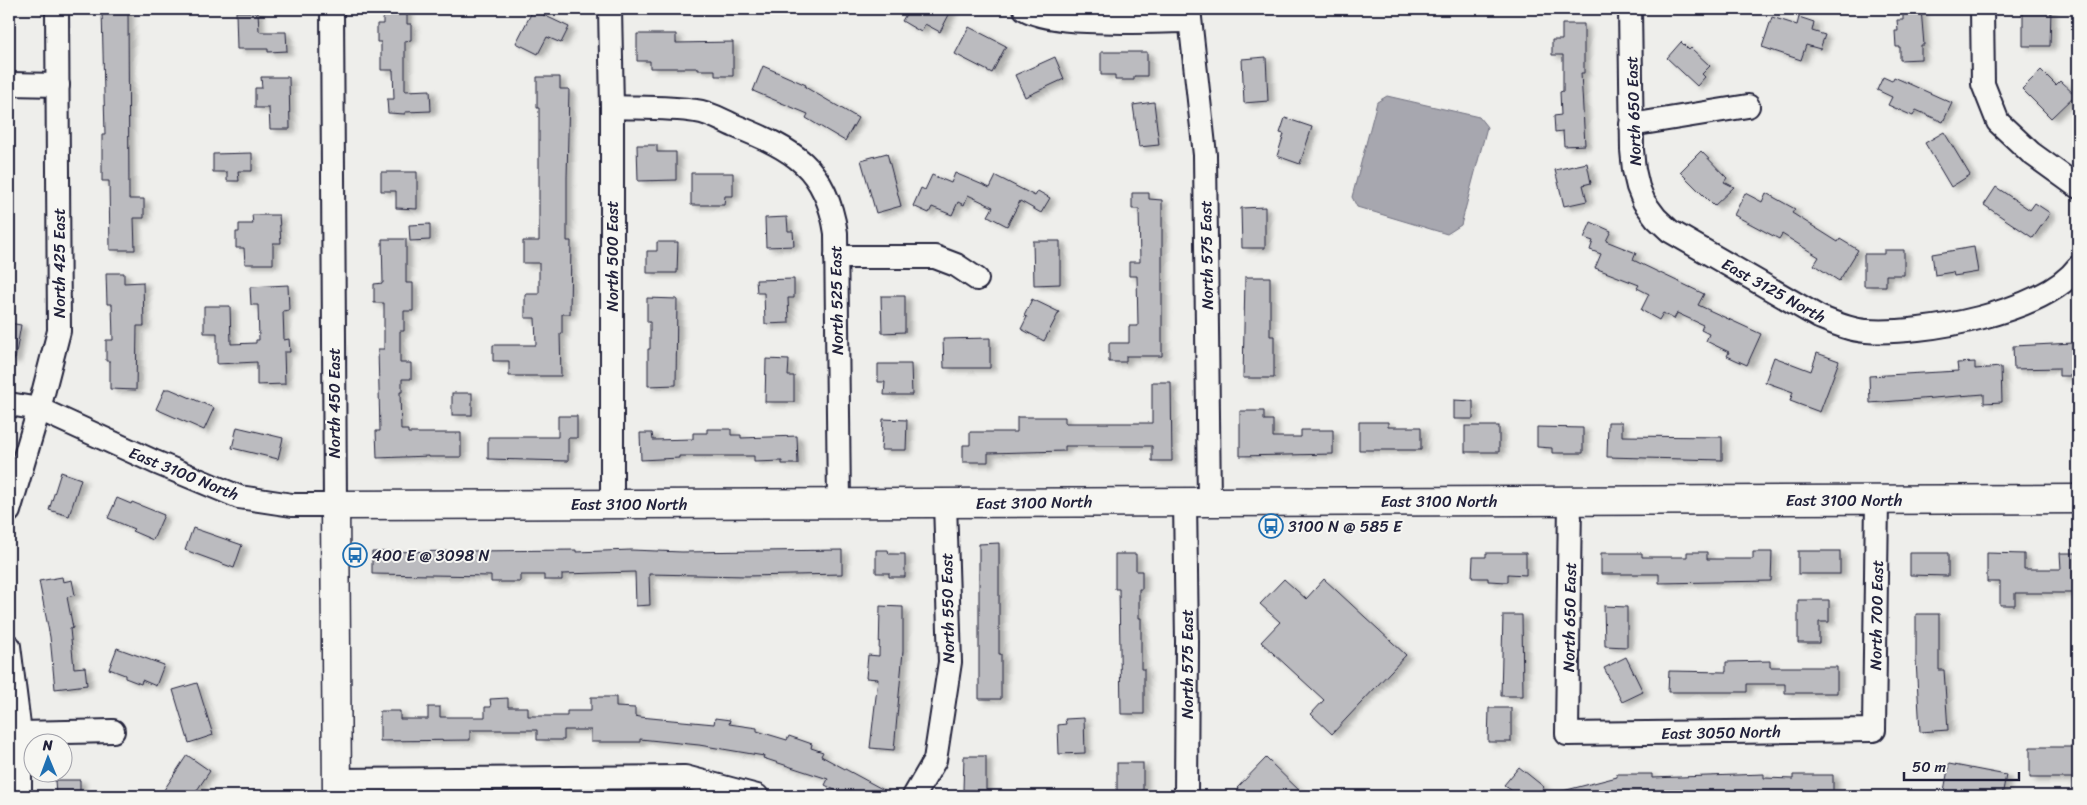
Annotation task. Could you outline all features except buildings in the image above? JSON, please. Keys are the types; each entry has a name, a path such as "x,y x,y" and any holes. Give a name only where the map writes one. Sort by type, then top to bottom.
{"main road":[{"name":"East 3100 North","path":"335,505 2078,499"},
{"name":"North 450 East","path":"335,505 337,788"}],"street":[{"name":"North 425 East","path":"9,511 39,409 59,331 57,9"},
{"name":"North 450 East","path":"332,9 335,505"},
{"name":"North 500 East","path":"610,9 612,107 612,504"},
{"path":"1025,9 1032,13 1067,20 1189,15"},
{"name":"North 650 East","path":"1630,9 1632,150 1638,187 1644,202 1656,218 1670,231"},
{"path":"1982,9 1983,84 1998,122 2031,153 2078,187"},
{"name":"North 575 East","path":"1186,796 1187,642 1197,502 1204,155 1189,15"},
{"path":"9,84 58,85"},
{"path":"1631,125 1748,106"},
{"name":"North 525 East","path":"612,107 698,111 755,134 792,153 807,164 818,178 833,213 836,257 839,504"},
{"name":"East 3125 North","path":"1670,231 1819,317 1844,327 1866,331 1928,328 2013,309 2035,300 2055,288 2078,267"},
{"path":"836,257 935,257 956,265 977,279"},
{"name":"East 3100 North","path":"9,404 39,409 154,462 239,497 292,504 335,505"},
{"name":"North 650 East","path":"1567,734 1570,500"},
{"name":"North 700 East","path":"1874,730 1877,500"},
{"name":"North 550 East","path":"914,796 935,760 950,662 945,503"},
{"path":"9,646 11,674 20,733 20,796"},
{"name":"East 3050 North","path":"1567,734 1874,730"},
{"path":"20,733 113,731"},
{"path":"337,788 685,777 757,796"}],"shaded area":[{"path":"1387,96 1479,117 1487,127 1461,225 1447,234 1357,207 1352,197 1377,102"}],"place":[{"name":"3100 N @ 585 E","path":"1271,526"},
{"name":"400 E @ 3098 N","path":"355,555"}]}
